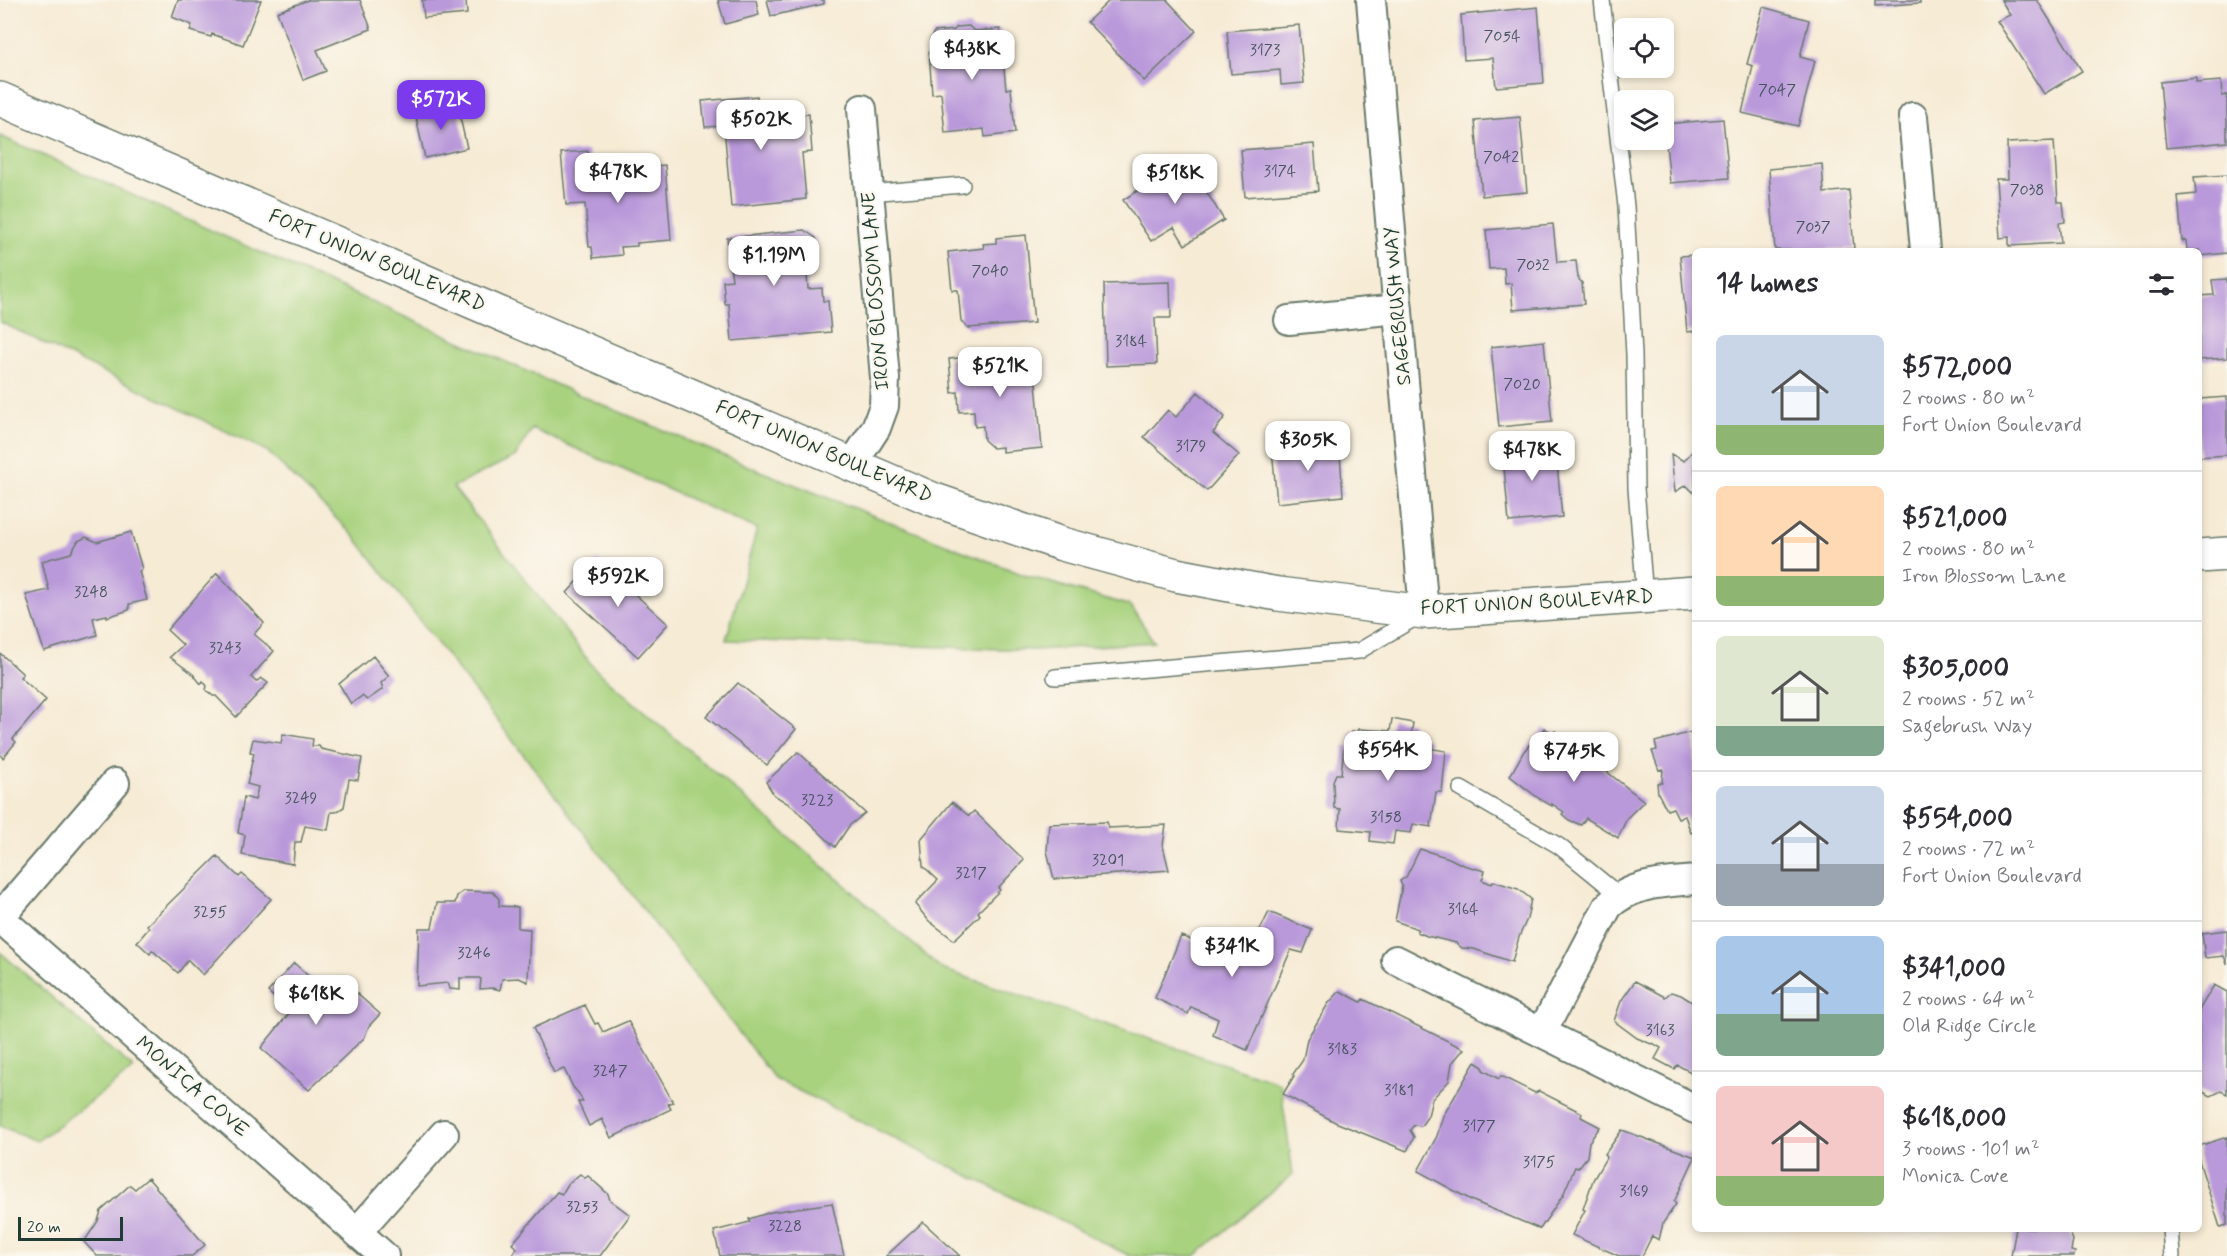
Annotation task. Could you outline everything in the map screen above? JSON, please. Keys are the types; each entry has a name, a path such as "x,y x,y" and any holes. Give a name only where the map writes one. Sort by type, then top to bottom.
{"main road":[{"name":"FORT UNION BOULEVARD","path":"0,99 932,499 1062,544 1176,575 1278,594 1424,612 1692,593"},
{"path":"2202,556 2227,554"}],"street":[{"name":"SAGEBRUSH WAY","path":"1371,0 1424,612"},
{"name":"IRON BLOSSOM LANE","path":"852,465 876,428 884,406 885,378 862,109"},
{"path":"1913,117 1925,248"},
{"path":"1289,320 1398,309"},
{"path":"0,918 115,783"},
{"path":"1542,1032 1608,906 1619,896 1634,888 1692,880"},
{"name":"MONICA COVE","path":"0,918 384,1256"},
{"path":"1396,960 1692,1107"},
{"path":"357,1232 444,1134"}],"lane":[{"path":"1602,0 1626,206 1634,354 1636,488 1645,597"},
{"path":"869,193 962,185"},
{"path":"1055,677 1359,651 1398,630 1424,612"},
{"path":"1461,789 1559,846 1619,896"},
{"path":"2170,1232 2172,1256"}],"green space":[{"path":"0,136 582,396 760,471 1024,575 1131,606 1154,642 1036,650 726,640 757,529 532,429 516,456 453,487 595,669 942,969 1280,1083 1293,1174 1195,1256 1130,1256 775,1079 354,536 267,451 0,322"},
{"path":"0,952 134,1069 37,1141 0,1126"}],"building":[{"path":"178,0 261,0 243,45 212,34 211,37 190,31 192,25 172,17"},
{"path":"308,0 360,0 371,29 317,50 326,71 303,80 277,12"},
{"path":"422,0 466,0 467,14 424,18"},
{"path":"718,0 756,0 759,15 725,24"},
{"path":"767,0 824,0 824,4 771,16"},
{"path":"1110,0 1167,0 1196,31 1144,81 1087,22"},
{"path":"1875,0 1920,0 1920,3 1875,6"},
{"path":"2001,0 2037,0 2082,71 2044,94 1997,21 2010,15"},
{"path":"1538,7 1544,83 1496,87 1493,58 1464,60 1461,15"},
{"path":"1763,7 1809,20 1800,57 1815,61 1798,126 1742,113 1753,66 1747,64"},
{"path":"1299,25 1304,83 1281,85 1280,70 1231,74 1227,31"},
{"path":"969,26 974,31 1000,29 1006,89 1011,88 1015,133 985,137 984,129 945,133 941,93 932,94 929,51 936,51 931,47 930,40 934,32"},
{"path":"2196,78 2196,83 2221,81 2222,96 2227,95 2227,142 2166,148 2160,82"},
{"path":"757,96 759,118 809,114 812,152 802,153 806,199 731,207 724,126 705,127 702,101"},
{"path":"457,104 467,148 425,158 415,113"},
{"path":"1520,117 1527,192 1482,196 1475,121"},
{"path":"1723,119 1729,178 1670,183 1667,150 1674,150 1674,123"},
{"path":"2054,141 2058,202 2063,202 2065,222 2059,223 2061,243 2009,246 2009,237 2000,238 1996,179 2008,179 2007,143"},
{"path":"1314,144 1318,191 1245,197 1241,150"},
{"path":"588,151 590,172 665,165 671,240 637,243 637,246 621,247 622,255 593,258 592,247 589,247 585,204 566,205 561,153"},
{"path":"1186,159 1224,220 1185,245 1174,227 1151,241 1123,200"},
{"path":"1822,164 1824,193 1849,190 1854,248 1775,248 1769,169"},
{"path":"2227,175 2227,253 2202,256 2202,248 2187,248 2186,240 2182,241 2178,196 2196,194 2194,177"},
{"path":"1553,224 1557,262 1576,261 1578,278 1582,283 1584,304 1513,310 1511,283 1505,284 1504,268 1489,269 1486,230"},
{"path":"804,230 816,238 817,251 806,259 808,289 822,288 823,301 828,301 831,332 732,341 729,304 725,304 723,281 732,280 727,238"},
{"path":"1026,235 1034,323 968,328 961,321 958,290 952,290 948,252 984,248 983,244 996,243 996,238"},
{"path":"1692,255 1692,331 1687,332 1680,256"},
{"path":"2227,279 2227,358 2202,360 2202,296 2214,295 2212,280"},
{"path":"1170,282 1171,318 1155,318 1157,364 1106,366 1104,284"},
{"path":"1544,341 1552,422 1499,427 1491,347"},
{"path":"1033,351 1042,448 1002,452 1002,447 993,448 984,440 983,426 975,427 974,411 959,412 958,392 952,393 949,359"},
{"path":"1198,392 1225,417 1213,433 1239,455 1207,491 1144,437 1168,410 1176,417"},
{"path":"2227,397 2227,455 2202,457 2202,399"},
{"path":"1339,441 1343,496 1277,503 1272,449"},
{"path":"1555,442 1562,517 1509,522 1502,446"},
{"path":"1692,452 1692,491 1686,485 1675,492 1671,454 1684,461"},
{"path":"131,532 142,569 139,571 147,600 129,604 129,610 107,617 107,615 93,618 97,635 44,651 26,595 49,590 42,561 71,553 78,541 86,537 97,542"},
{"path":"597,560 668,624 638,657 567,593"},
{"path":"217,573 264,623 254,634 274,651 251,677 256,682 261,678 268,683 236,717 216,696 206,690 207,686 203,681 201,684 193,674 170,657 183,645 167,630"},
{"path":"0,653 23,674 20,677 46,700 13,739 16,742 3,758 0,755"},
{"path":"373,656 389,676 381,683 383,689 367,700 362,696 351,704 339,684"},
{"path":"738,683 796,729 767,765 706,717"},
{"path":"1392,719 1413,723 1411,736 1429,740 1428,748 1446,751 1442,792 1436,792 1431,827 1413,824 1411,833 1395,831 1393,844 1370,841 1371,832 1339,829 1340,809 1334,808 1333,781 1336,774 1341,774 1344,747 1351,747 1351,732 1357,732 1358,729 1390,731"},
{"path":"1544,728 1553,733 1555,731 1644,801 1627,818 1618,838 1586,818 1581,825 1569,820 1562,814 1564,812 1538,798 1510,776 1524,751"},
{"path":"1692,732 1691,833 1685,816 1678,818 1673,808 1667,810 1658,793 1657,783 1662,783 1663,769 1659,770 1652,751 1657,750 1655,742"},
{"path":"283,734 313,739 312,746 362,758 358,780 349,779 344,807 331,812 328,830 305,826 301,842 295,842 293,864 242,855 245,835 238,833 244,797 255,800 258,787 247,784 254,753 250,752 253,739 281,743"},
{"path":"798,752 865,813 849,826 835,847 792,806 774,795 766,782"},
{"path":"952,802 969,816 974,811 1024,860 998,888 1000,890 978,912 980,915 954,940 929,921 915,904 938,880 923,866 921,839"},
{"path":"1107,822 1109,828 1166,825 1163,846 1169,870 1054,879 1047,851 1049,824"},
{"path":"1420,849 1485,871 1482,880 1518,889 1531,899 1527,919 1512,962 1427,936 1417,932 1418,929 1395,921 1402,886 1400,881 1406,877"},
{"path":"217,856 239,877 242,874 271,899 203,975 188,960 178,973 152,950 150,954 137,942 149,928 147,925"},
{"path":"464,891 493,892 499,899 499,906 518,907 518,928 530,929 528,982 519,978 502,979 500,990 480,989 481,979 479,978 460,978 460,990 450,989 448,983 417,986 419,928 432,928 437,903 455,903 457,896"},
{"path":"1269,912 1312,930 1303,953 1291,950 1247,1050 1213,1035 1218,1019 1191,1007 1188,1014 1155,998 1181,936 1242,960"},
{"path":"2227,930 2227,964 2224,956 2205,958 2202,933"},
{"path":"294,963 315,982 318,981 338,992 347,985 380,1014 369,1026 364,1038 309,1090 261,1048 290,1012 268,992"},
{"path":"1635,981 1665,997 1671,992 1692,1002 1692,1072 1677,1065 1674,1069 1655,1059 1661,1048 1637,1038 1614,1021 1621,1001"},
{"path":"2214,985 2227,992 2227,1094 2221,1091 2211,1096 2202,1092 2202,1005"},
{"path":"1340,991 1361,1002 1363,999 1464,1049 1452,1063 1449,1081 1432,1099 1428,1116 1421,1126 1414,1125 1410,1130 1414,1137 1407,1151 1335,1122 1283,1094 1303,1060 1307,1039 1328,1004"},
{"path":"585,1005 595,1024 598,1023 603,1032 628,1021 673,1102 668,1104 671,1109 611,1138 602,1119 589,1126 578,1102 583,1102 579,1094 564,1069 554,1073 533,1028"},
{"path":"1475,1062 1483,1067 1483,1070 1499,1079 1501,1076 1535,1093 1539,1091 1582,1113 1581,1117 1600,1127 1589,1142 1587,1157 1578,1168 1575,1167 1563,1195 1540,1229 1473,1201 1418,1171 1437,1136 1443,1116"},
{"path":"1622,1130 1692,1156 1692,1163 1674,1202 1676,1204 1663,1223 1659,1240 1652,1236 1642,1256 1619,1256 1572,1235 1585,1210 1583,1209 1593,1180 1606,1158 1605,1154"},
{"path":"2227,1137 2227,1225 2220,1227 2202,1170 2202,1145"},
{"path":"580,1174 585,1178 588,1176 608,1194 610,1200 630,1215 600,1256 512,1256 517,1248 512,1244 557,1192 562,1194 568,1184"},
{"path":"148,1178 205,1245 192,1256 97,1256 84,1242 98,1221 101,1211 130,1185 135,1189"},
{"path":"832,1203 844,1256 720,1256 714,1231 750,1222 749,1219 771,1212"},
{"path":"923,1222 960,1256 886,1256"},
{"path":"2015,1232 2069,1232 2073,1240 2071,1251 2075,1252 2074,1256 2011,1256"}]}
